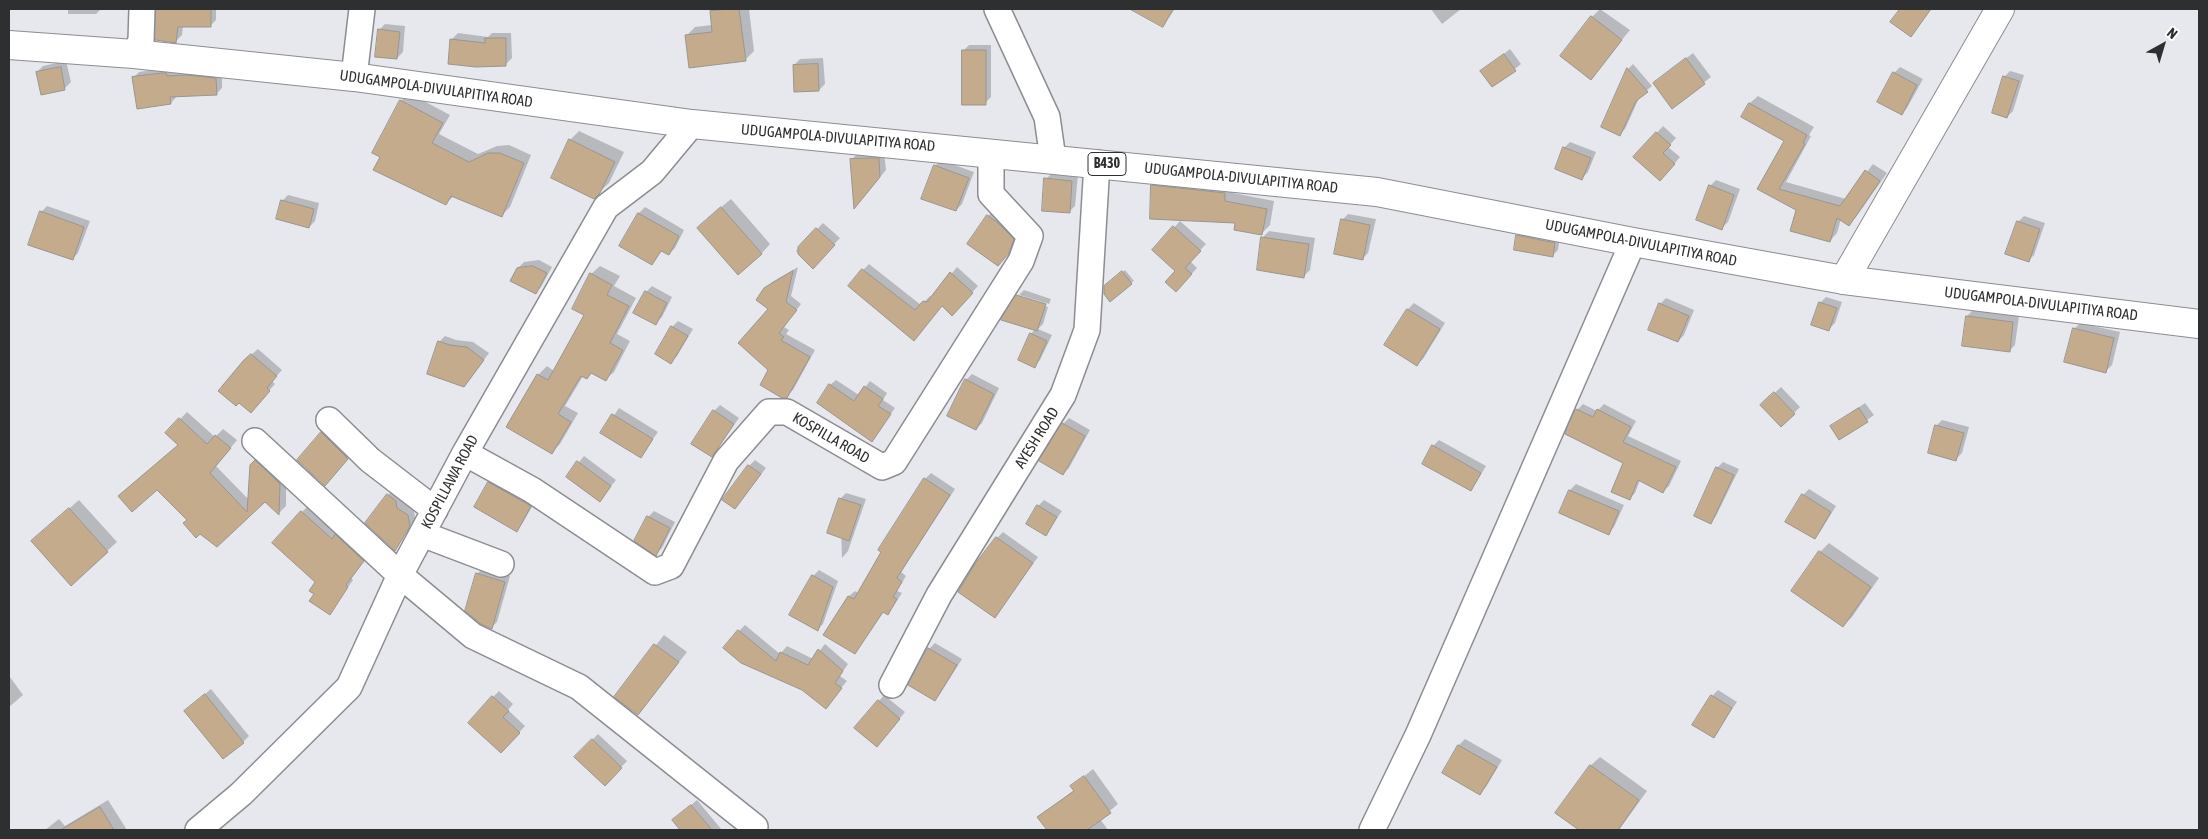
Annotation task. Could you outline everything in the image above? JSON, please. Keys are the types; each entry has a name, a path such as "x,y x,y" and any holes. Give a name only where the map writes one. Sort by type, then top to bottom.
{"main road":[{"path":"1844,280 2000,9"},
{"name":"UDUGAMPOLA-DIVULAPITIYA ROAD","path":"9,45 134,54 354,77 692,124 1376,192 1633,242 1844,280 2199,324"}],"street":[{"path":"134,54 141,41 142,9"},
{"path":"354,77 362,9"},
{"path":"996,9 1047,117 1053,159"},
{"name":"KOSPILLAWA ROAD","path":"198,830 241,794 349,687 400,575 465,453 606,207 652,172 692,124"},
{"name":"KOSPILLA ROAD","path":"465,453 532,490 655,572 671,566 726,461 769,412 787,412 882,466 894,462 1021,261 1030,236 991,194 991,153"},
{"name":"AYESH ROAD","path":"892,685 939,595 1064,395 1086,330 1097,163"},
{"path":"1372,830 1418,736 1633,242"},
{"path":"329,420 370,460 435,510"},
{"path":"254,441 400,575 473,636 579,687 756,827"},
{"path":"422,534 501,564"}],"building":[{"path":"156,9 211,9 211,27 178,27 176,43 155,40"},
{"path":"739,9 746,61 689,68 685,35 712,32 710,11"},
{"path":"1130,9 1173,9 1163,27"},
{"path":"1900,9 1931,9 1911,37 1890,22"},
{"path":"1591,16 1622,40 1591,80 1560,56"},
{"path":"378,29 400,32 397,59 375,57"},
{"path":"485,38 506,38 506,66 476,67 448,64 450,39 485,43"},
{"path":"962,50 986,50 986,105 962,105"},
{"path":"1504,54 1516,71 1492,87 1480,71"},
{"path":"1686,58 1705,84 1672,109 1653,83"},
{"path":"818,64 819,91 794,92 793,65"},
{"path":"61,67 65,90 41,95 36,72"},
{"path":"1627,68 1648,92 1636,101 1620,136 1601,127"},
{"path":"1893,72 1917,85 1902,115 1877,102"},
{"path":"166,73 167,76 186,75 216,78 217,95 170,97 171,104 137,109 132,77"},
{"path":"2003,76 2019,81 2007,118 1992,113"},
{"path":"400,100 443,123 432,143 469,162 488,153 500,153 524,163 502,217 451,196 446,205 373,170 380,157 372,153"},
{"path":"1749,103 1807,135 1803,143 1805,144 1779,189 1840,206 1865,170 1880,181 1849,226 1837,218 1830,242 1790,231 1796,210 1757,189 1784,141 1741,117"},
{"path":"1656,132 1671,145 1663,153 1675,164 1660,181 1633,157"},
{"path":"569,139 615,162 600,193 594,199 551,178"},
{"path":"1563,147 1591,158 1582,180 1555,169"},
{"path":"879,158 880,177 854,209 850,159"},
{"path":"934,165 969,178 956,211 921,199"},
{"path":"1044,178 1072,181 1070,213 1042,211"},
{"path":"1151,185 1225,193 1225,201 1267,209 1262,235 1234,230 1235,223 1150,219"},
{"path":"1709,185 1734,195 1722,230 1696,220"},
{"path":"281,200 314,209 309,228 276,219"},
{"path":"721,207 762,254 738,275 697,228"},
{"path":"40,211 84,227 73,260 28,245"},
{"path":"638,213 679,236 669,255 661,251 652,265 619,246"},
{"path":"987,215 1014,239 1009,253 998,266 967,244"},
{"path":"1341,219 1370,225 1363,260 1334,254"},
{"path":"2017,221 2040,229 2029,262 2005,254"},
{"path":"1173,226 1201,251 1185,268 1192,274 1176,292 1165,282 1175,271 1152,250"},
{"path":"816,228 835,245 813,269 798,254 798,247"},
{"path":"1516,235 1555,243 1553,257 1514,250"},
{"path":"1261,237 1309,244 1304,278 1257,270"},
{"path":"533,266 547,273 536,294 510,281 517,268"},
{"path":"862,269 915,310 923,301 927,302 950,272 973,293 952,316 942,306 914,341 848,286"},
{"path":"793,271 786,302 797,310 779,333 784,337 781,340 810,357 787,398 782,398 760,385 768,370 738,343 768,309 756,300 764,288"},
{"path":"1122,271 1132,284 1110,302 1104,294 1104,286"},
{"path":"590,273 612,285 607,295 629,306 610,343 623,350 606,381 591,373 587,379 581,376 558,414 571,422 552,454 506,427 537,374 548,380 584,315 572,309"},
{"path":"645,291 667,303 656,325 633,313"},
{"path":"1016,295 1046,304 1037,331 1001,320"},
{"path":"1819,302 1837,308 1829,331 1811,325"},
{"path":"1659,303 1689,316 1678,342 1648,330"},
{"path":"1407,309 1440,329 1417,366 1384,345"},
{"path":"1966,316 2013,322 2010,352 1962,346"},
{"path":"671,326 688,336 671,364 655,354"},
{"path":"2073,328 2114,338 2106,373 2064,362"},
{"path":"1030,333 1047,341 1035,368 1018,360"},
{"path":"438,341 467,347 484,360 464,387 427,374"},
{"path":"251,354 277,376 267,388 270,391 251,413 239,403 236,406 218,391"},
{"path":"965,379 994,394 976,430 947,416"},
{"path":"829,384 854,401 864,386 883,399 878,406 891,414 872,442 817,403"},
{"path":"1774,392 1795,414 1781,427 1760,405"},
{"path":"1859,408 1868,422 1839,440 1830,426"},
{"path":"1576,409 1593,417 1597,409 1631,427 1623,442 1676,467 1663,493 1638,480 1630,500 1611,492 1623,463 1565,434"},
{"path":"713,410 734,424 712,457 691,444"},
{"path":"612,414 653,439 641,458 600,433"},
{"path":"179,418 207,444 215,435 231,448 210,473 247,512 250,465 255,460 280,484 279,515 265,502 217,547 200,534 196,538 183,523 187,520 157,490 132,512 118,496 178,445 165,433"},
{"path":"1062,423 1085,436 1063,475 1039,461"},
{"path":"1935,425 1964,433 1956,461 1928,453"},
{"path":"321,432 348,459 325,486 297,460"},
{"path":"1432,445 1481,473 1471,491 1422,464"},
{"path":"577,461 611,486 600,502 566,477"},
{"path":"748,465 761,474 735,509 722,500"},
{"path":"1716,467 1734,475 1711,524 1694,516"},
{"path":"924,478 950,495 897,578 902,582 893,597 897,599 888,615 883,612 855,654 823,635 848,596 854,599 881,552 878,550"},
{"path":"488,482 531,506 517,532 474,507"},
{"path":"1569,490 1619,511 1609,535 1559,513"},
{"path":"387,494 396,501 397,508 408,515 410,526 395,551 365,523"},
{"path":"1802,494 1831,512 1815,539 1785,522"},
{"path":"839,498 861,505 849,541 827,533"},
{"path":"1037,505 1057,517 1046,536 1026,524"},
{"path":"69,508 108,552 71,586 31,541"},
{"path":"301,511 332,539 335,534 364,561 346,585 348,587 330,615 309,601 314,594 309,591 315,582 272,543"},
{"path":"647,516 670,528 656,556 634,541"},
{"path":"996,537 1033,563 995,618 958,592 975,564"},
{"path":"1819,551 1871,587 1843,627 1791,591"},
{"path":"476,573 505,582 492,629 481,624 465,611"},
{"path":"812,575 833,587 818,631 789,615"},
{"path":"738,630 776,661 780,652 808,665 818,649 843,671 835,683 842,688 826,709 802,690 741,663 723,648"},
{"path":"654,644 679,662 638,715 614,697"},
{"path":"928,648 957,665 935,701 908,685"},
{"path":"205,694 244,743 223,759 184,711"},
{"path":"1711,695 1732,708 1714,738 1692,725"},
{"path":"492,696 509,711 503,717 520,733 501,753 468,723"},
{"path":"878,700 900,719 877,747 854,728"},
{"path":"592,739 622,768 605,786 574,757"},
{"path":"1458,745 1497,767 1480,795 1442,773"},
{"path":"1590,765 1639,800 1618,830 1579,830 1555,813"},
{"path":"1084,776 1111,813 1087,830 1047,830 1037,817 1074,791 1070,786"},
{"path":"691,805 712,830 680,830 672,820"},
{"path":"100,807 114,830 61,830"}]}
